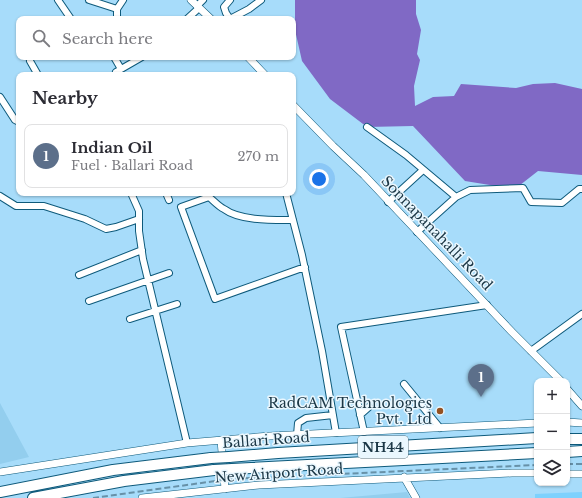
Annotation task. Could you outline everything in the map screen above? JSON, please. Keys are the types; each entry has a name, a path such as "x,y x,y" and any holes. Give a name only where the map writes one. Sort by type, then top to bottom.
{"highway":[{"name":"Ballari Road","path":"0,492 113,470 211,458 534,438"},
{"path":"570,439 582,439"},
{"path":"570,452 582,451"},
{"name":"Ballari Road","path":"34,498 124,481 232,468 534,453"}],"street":[{"path":"58,0 69,16"},
{"path":"89,0 117,9"},
{"path":"117,16 117,9 123,0"},
{"path":"191,0 208,16"},
{"path":"190,16 203,0"},
{"path":"228,16 224,7 230,0"},
{"path":"236,16 261,0"},
{"path":"115,60 117,72"},
{"path":"119,72 137,60"},
{"path":"251,60 262,72"},
{"path":"30,61 36,72"},
{"path":"0,97 16,120"},
{"name":"Sonnapanahalli Road","path":"296,107 557,378"},
{"path":"367,127 424,170 456,197"},
{"path":"388,202 424,170"},
{"path":"417,232 456,197 470,190 523,188 531,202 562,203 579,189 582,189"},
{"path":"0,196 16,206 44,206 85,219 106,229 139,219"},
{"path":"132,196 139,211 142,250 148,280 187,443"},
{"path":"167,196 169,200"},
{"path":"287,196 305,267 322,351 336,433"},
{"path":"293,220 269,220 245,217 225,210 209,197 181,207 215,299 305,267"},
{"path":"79,275 142,250"},
{"path":"89,302 169,273"},
{"path":"130,320 177,304"},
{"path":"364,432 341,327 487,305"},
{"path":"531,351 582,314"},
{"path":"404,384 440,428"},
{"path":"570,392 582,406"},
{"path":"360,415 370,407"},
{"path":"297,435 298,423 306,418 333,415"},
{"path":"570,422 582,423"},
{"path":"0,472 187,443 297,435 534,423"},
{"path":"221,440 224,489"},
{"name":"New Airport Road","path":"142,498 259,485 512,472 534,473"},
{"path":"570,474 582,474"},
{"path":"404,477 416,498"}],"shaded area":[{"path":"295,0 416,0 416,14 421,30 417,54 420,60 414,86 415,106 433,97 454,96 461,84 516,88 533,84 555,83 582,89 582,175 538,171 515,189 465,181 413,126 367,127 330,99 302,61 296,34"},
{"path":"0,403 29,457 0,464"},
{"path":"407,492 410,498 340,498"},
{"path":"582,492 582,498 535,498 535,494"}],"railway":[{"path":"570,464 582,464"},
{"path":"93,498 230,479 534,465"}],"place":[{"name":"Indian Oil","path":"481,397"},
{"name":"RadCAM Technologies Pvt. Ltd","path":"440,411"}]}
